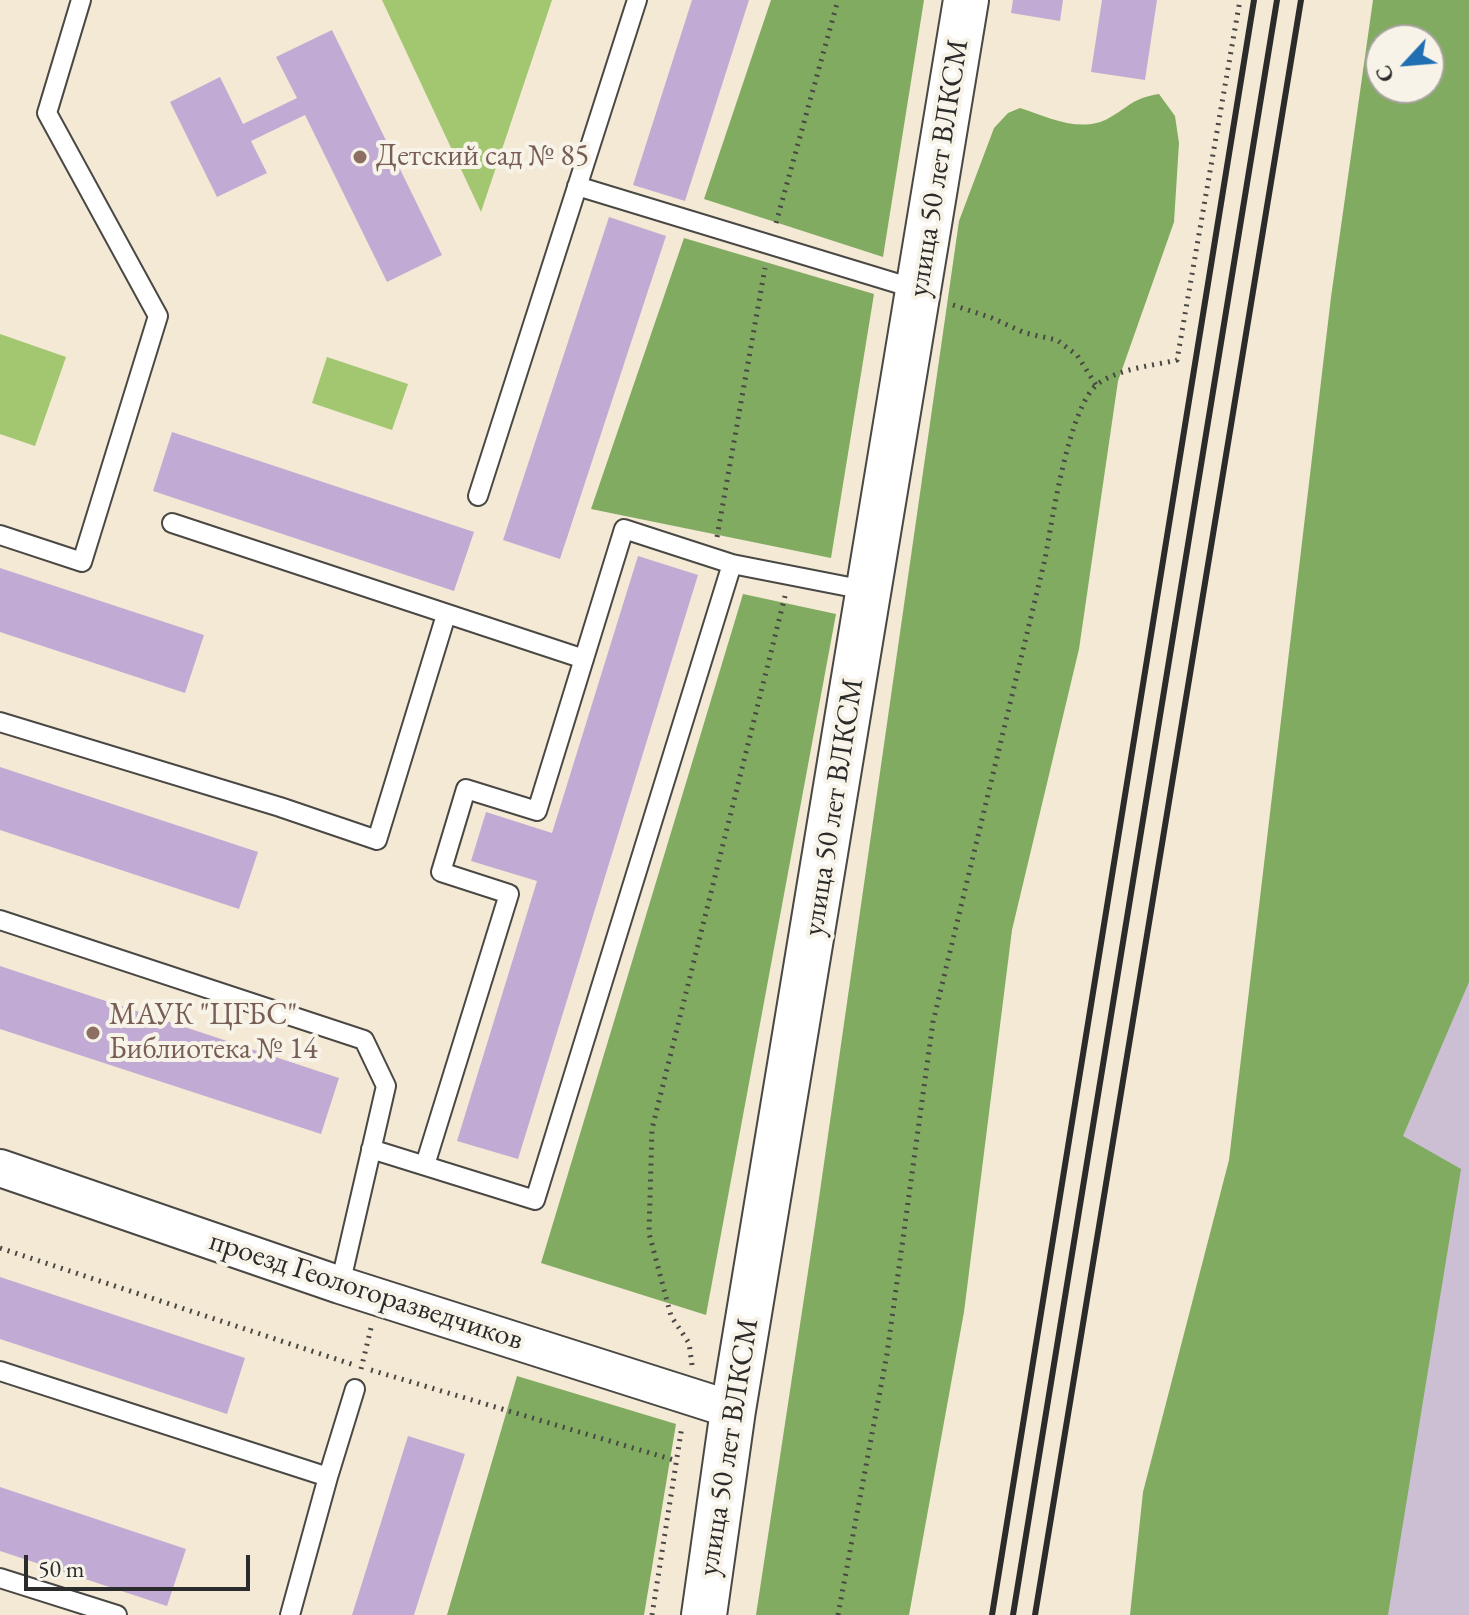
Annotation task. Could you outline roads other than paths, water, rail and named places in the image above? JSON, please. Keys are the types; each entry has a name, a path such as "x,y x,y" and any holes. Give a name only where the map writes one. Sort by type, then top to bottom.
{"street":[{"name":"улица 50 лет ВЛКСМ","path":"704,1615 733,1410 870,591 934,296 966,0"},
{"name":"проезд Геологоразведчиков","path":"0,1168 340,1285 733,1410"}],"lane":[{"path":"0,535 82,562 158,316 47,113 81,0"},
{"path":"478,496 637,0"},
{"path":"577,186 934,296"},
{"path":"172,523 584,659"},
{"path":"425,1165 509,894 441,872 466,789 537,811 624,529 732,564 870,591"},
{"path":"371,1149 535,1200 732,564"},
{"path":"0,722 265,802 377,840 446,615"},
{"path":"0,920 364,1040 386,1086 340,1285"},
{"path":"0,1371 328,1477"},
{"path":"290,1615 355,1389"},
{"path":"0,1578 117,1615"}],"railway":[{"path":"992,1615 1254,0"},
{"path":"1013,1615 1277,0"},
{"path":"1035,1615 1301,0"}],"place":[{"name":"Детский сад № 85","path":"360,157"},
{"name":"МАУК \"ЦГБС\" Библиотека № 14","path":"93,1033"}]}
